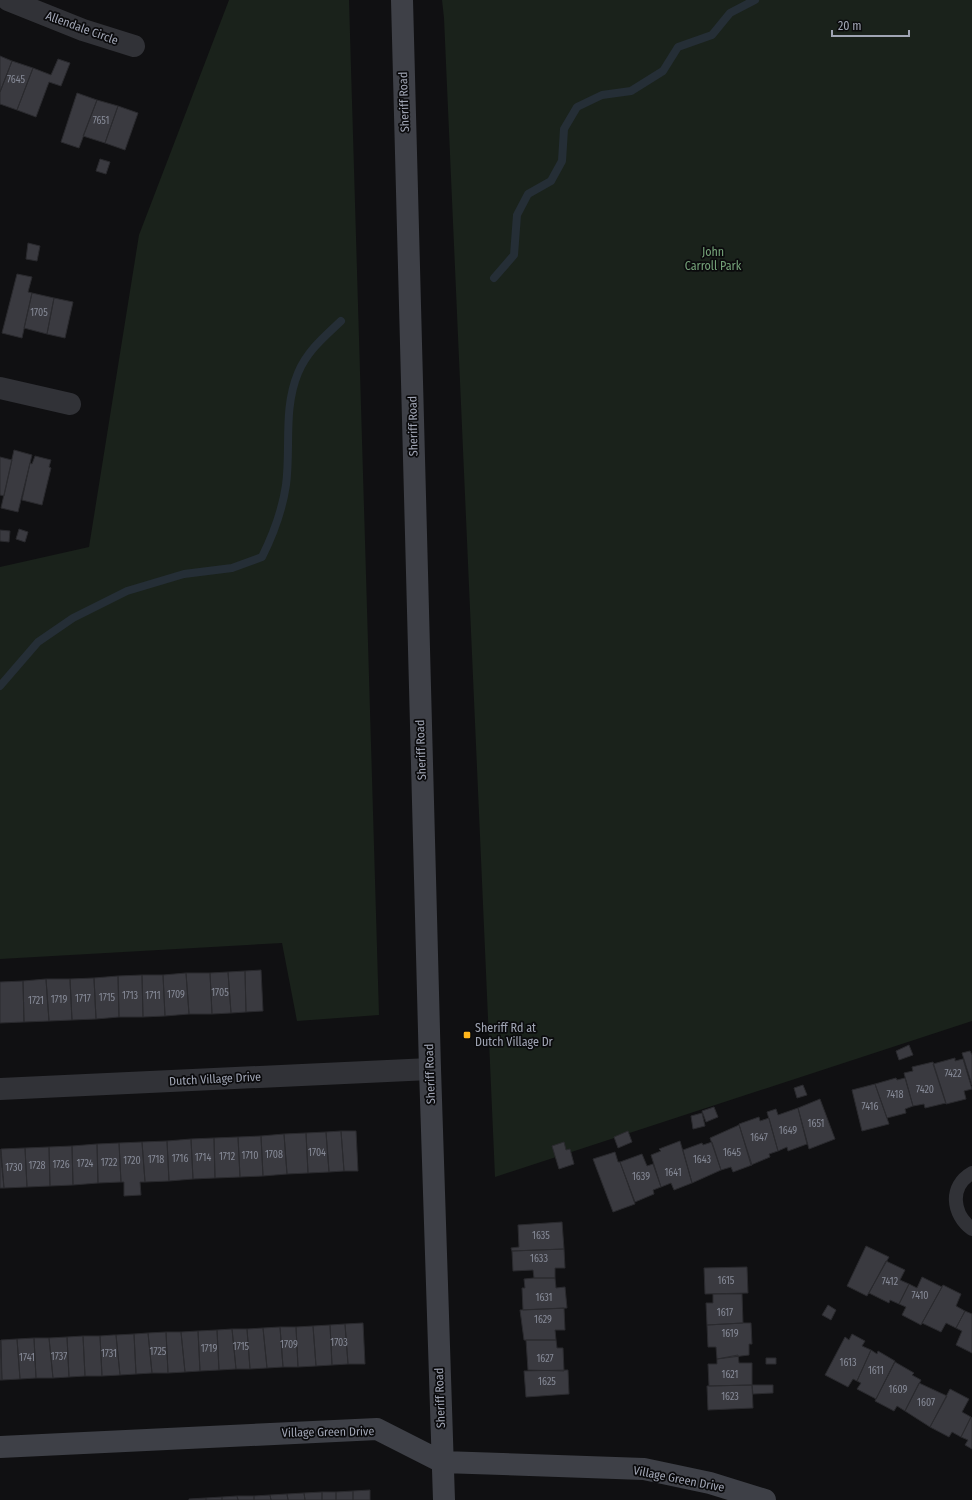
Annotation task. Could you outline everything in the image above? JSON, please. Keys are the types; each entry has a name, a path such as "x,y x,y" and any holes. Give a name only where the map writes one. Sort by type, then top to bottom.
{"main road":[{"name":"Sheriff Road","path":"402,0 430,1068 444,1500"},
{"name":"Village Green Drive","path":"0,1447 377,1429 442,1462 644,1470 710,1483 765,1500"}],"street":[{"name":"Allendale Circle","path":"8,0 83,30 134,46"},
{"path":"0,388 70,404"},
{"name":"Dutch Village Drive","path":"0,1089 430,1068"}],"lane":[{"path":"972,1173 963,1178 955,1197 959,1215 972,1229"}],"green space":[{"path":"229,0 349,0 379,1015 297,1021 282,943 0,959 0,567 89,547 139,235"},
{"name":"John Carroll Park","path":"442,0 972,0 972,1021 495,1177 444,18"}],"building":[{"path":"0,56 12,61 0,92"},
{"path":"58,59 70,63 61,86 49,82 36,117 17,110 33,68 51,75"},
{"path":"12,61 33,68 17,110 0,104 0,92"},
{"path":"77,93 97,100 79,148 61,142"},
{"path":"97,100 118,106 105,143 83,136"},
{"path":"118,106 138,113 125,150 105,143"},
{"path":"100,159 110,162 106,174 96,171"},
{"path":"28,243 40,246 37,261 26,259"},
{"path":"17,274 32,277 28,292 32,293 22,338 2,333"},
{"path":"32,293 54,298 47,334 24,328"},
{"path":"54,298 73,302 65,338 47,334"},
{"path":"14,450 32,455 18,512 1,508"},
{"path":"35,456 51,460 49,467 51,468 42,505 22,500 30,463 32,464"},
{"path":"0,457 12,460 4,496 0,495"},
{"path":"19,529 28,532 25,542 16,539"},
{"path":"0,530 10,531 9,542 0,541"},
{"path":"261,970 263,1011 246,1012 245,971"},
{"path":"245,971 246,1012 231,1013 228,972"},
{"path":"228,972 231,1013 212,1014 210,973"},
{"path":"186,973 210,973 212,1014 189,1014"},
{"path":"186,973 189,1014 165,1016 163,975"},
{"path":"142,975 163,975 165,1016 143,1017"},
{"path":"142,975 143,1017 119,1017 118,976"},
{"path":"118,976 119,1017 96,1019 94,978"},
{"path":"94,978 96,1019 72,1020 70,979"},
{"path":"46,979 49,1021 24,1022 23,981"},
{"path":"46,979 70,979 72,1020 49,1021"},
{"path":"23,981 24,1022 0,1023 0,982"},
{"path":"909,1045 913,1055 899,1060 896,1051"},
{"path":"970,1051 972,1055 972,1085 962,1053"},
{"path":"955,1058 955,1061 963,1059 972,1089 964,1091 966,1099 946,1104 933,1064"},
{"path":"933,1062 946,1103 925,1108 924,1104 913,1106 904,1073 913,1071 912,1067"},
{"path":"896,1078 897,1080 905,1078 913,1106 905,1109 906,1113 887,1118 875,1084"},
{"path":"875,1084 889,1124 862,1131 852,1090"},
{"path":"803,1085 807,1095 797,1098 794,1088"},
{"path":"820,1099 835,1139 809,1149 798,1108"},
{"path":"714,1107 718,1117 706,1122 702,1111"},
{"path":"798,1108 807,1144 788,1151 787,1147 778,1151 767,1112 776,1109 778,1115"},
{"path":"702,1113 705,1126 693,1129 691,1116"},
{"path":"759,1117 760,1121 769,1118 778,1151 769,1154 770,1157 751,1165 739,1124"},
{"path":"739,1125 752,1165 733,1172 731,1167 721,1170 710,1138"},
{"path":"341,1131 356,1131 358,1171 344,1171"},
{"path":"341,1131 344,1171 329,1172 326,1132"},
{"path":"628,1131 632,1142 618,1148 614,1137"},
{"path":"326,1132 329,1172 308,1173 306,1133"},
{"path":"306,1133 308,1173 287,1174 284,1134"},
{"path":"284,1134 287,1174 263,1176 261,1136"},
{"path":"261,1136 263,1176 240,1177 238,1137"},
{"path":"238,1137 240,1177 215,1178 214,1138"},
{"path":"214,1138 215,1178 193,1179 191,1139"},
{"path":"191,1139 193,1179 169,1181 167,1141"},
{"path":"167,1141 169,1181 145,1182 142,1142"},
{"path":"680,1141 692,1183 674,1190 671,1183 661,1187 651,1155 661,1151 659,1149"},
{"path":"142,1142 145,1182 140,1182 141,1195 124,1196 124,1182 121,1182 119,1143"},
{"path":"564,1142 566,1150 570,1149 574,1164 559,1169 552,1146"},
{"path":"712,1142 721,1170 692,1183 683,1150 702,1143 703,1145"},
{"path":"119,1143 121,1182 98,1183 97,1144"},
{"path":"97,1144 98,1183 73,1185 72,1146"},
{"path":"72,1146 73,1185 50,1186 49,1147"},
{"path":"49,1147 50,1186 27,1187 25,1148"},
{"path":"25,1148 27,1187 4,1188 1,1149"},
{"path":"0,1149 4,1188 0,1188"},
{"path":"615,1152 635,1204 613,1212 593,1159"},
{"path":"642,1154 647,1166 653,1164 661,1187 653,1190 654,1194 635,1202 620,1162"},
{"path":"562,1222 564,1249 512,1251 511,1248 519,1247 518,1225"},
{"path":"866,1246 889,1257 867,1296 847,1286"},
{"path":"564,1249 565,1268 555,1268 555,1278 534,1278 533,1270 513,1271 512,1251"},
{"path":"886,1261 905,1270 900,1280 909,1284 899,1304 890,1300 889,1303 869,1293"},
{"path":"747,1267 748,1293 705,1294 704,1268"},
{"path":"922,1277 942,1287 921,1325 902,1315 906,1307 899,1304 909,1284 917,1288"},
{"path":"555,1278 556,1288 565,1287 567,1308 523,1310 522,1288 525,1288 524,1279"},
{"path":"943,1285 961,1294 956,1306 965,1311 956,1328 946,1323 941,1332 922,1323"},
{"path":"713,1294 742,1294 743,1323 707,1325 706,1303 713,1303"},
{"path":"828,1305 836,1310 831,1320 822,1315"},
{"path":"564,1308 565,1330 555,1330 556,1340 524,1340 520,1310"},
{"path":"965,1311 972,1314 972,1353 956,1345 962,1331 956,1328"},
{"path":"363,1323 365,1364 348,1364 345,1324"},
{"path":"751,1323 752,1344 749,1344 749,1355 717,1359 716,1347 708,1347 707,1325"},
{"path":"345,1324 348,1364 332,1365 330,1325"},
{"path":"330,1325 332,1365 316,1366 313,1326"},
{"path":"313,1326 316,1366 298,1367 296,1327"},
{"path":"280,1327 296,1327 298,1367 283,1367"},
{"path":"280,1327 283,1367 267,1368 263,1328"},
{"path":"263,1328 267,1368 250,1369 247,1329"},
{"path":"232,1329 236,1369 219,1370 217,1330"},
{"path":"232,1329 247,1329 250,1369 236,1369"},
{"path":"217,1330 219,1370 200,1371 198,1331"},
{"path":"198,1331 200,1371 185,1372 181,1332"},
{"path":"166,1332 168,1373 152,1373 148,1333"},
{"path":"166,1332 181,1332 185,1372 168,1373"},
{"path":"148,1333 152,1373 136,1374 134,1334"},
{"path":"134,1334 136,1374 120,1375 116,1335"},
{"path":"852,1334 865,1341 862,1346 871,1350 857,1381 853,1379 848,1387 825,1375 845,1337 849,1340"},
{"path":"116,1335 120,1375 102,1376 100,1336"},
{"path":"83,1336 100,1336 102,1376 85,1376"},
{"path":"83,1336 85,1376 69,1377 67,1337"},
{"path":"67,1337 69,1377 53,1378 49,1338"},
{"path":"34,1338 36,1378 20,1379 17,1339"},
{"path":"34,1338 49,1338 53,1378 36,1378"},
{"path":"17,1339 20,1379 2,1380 1,1340"},
{"path":"0,1340 2,1380 0,1380"},
{"path":"526,1340 556,1340 557,1348 563,1348 564,1371 528,1370"},
{"path":"871,1350 877,1354 878,1351 895,1361 876,1399 857,1389 861,1383 857,1381"},
{"path":"738,1355 739,1363 752,1363 752,1385 709,1386 708,1364 717,1364 717,1359"},
{"path":"766,1358 776,1358 776,1364 766,1364"},
{"path":"895,1362 914,1373 912,1375 921,1380 905,1411 897,1406 894,1411 875,1401"},
{"path":"568,1370 569,1394 526,1397 524,1371"},
{"path":"919,1383 947,1396 930,1427 905,1411"},
{"path":"752,1385 753,1408 708,1410 707,1386"},
{"path":"752,1385 773,1385 773,1393 753,1394"},
{"path":"950,1389 969,1399 962,1412 971,1417 961,1437 952,1432 949,1437 930,1427"},
{"path":"971,1417 972,1449 965,1445 968,1440 961,1437"},
{"path":"370,1490 370,1500 353,1500 353,1491"},
{"path":"353,1491 353,1500 336,1500 336,1492"},
{"path":"322,1492 336,1492 336,1500 322,1500"},
{"path":"322,1492 322,1500 305,1500 304,1493"},
{"path":"304,1493 305,1500 288,1500 287,1494"},
{"path":"287,1494 288,1500 271,1500 270,1495"},
{"path":"270,1495 271,1500 254,1500 254,1496"},
{"path":"237,1496 238,1500 222,1500 222,1497"},
{"path":"237,1496 254,1496 254,1500 238,1500"},
{"path":"222,1497 222,1500 206,1500 206,1498"},
{"path":"206,1498 206,1500 189,1500 189,1499"}],"waterway":[{"path":"494,278 514,255 517,215 528,194 551,181 562,161 564,129 577,107 602,95 631,91 663,71 678,47 712,35 730,13 755,0"},
{"path":"0,686 38,642 73,618 127,591 184,574 232,568 262,557 277,522 286,485 289,414 293,387 298,373 311,351 341,321"}],"place":[{"name":"Sheriff Rd at Dutch Village Dr","path":"467,1035"}]}
